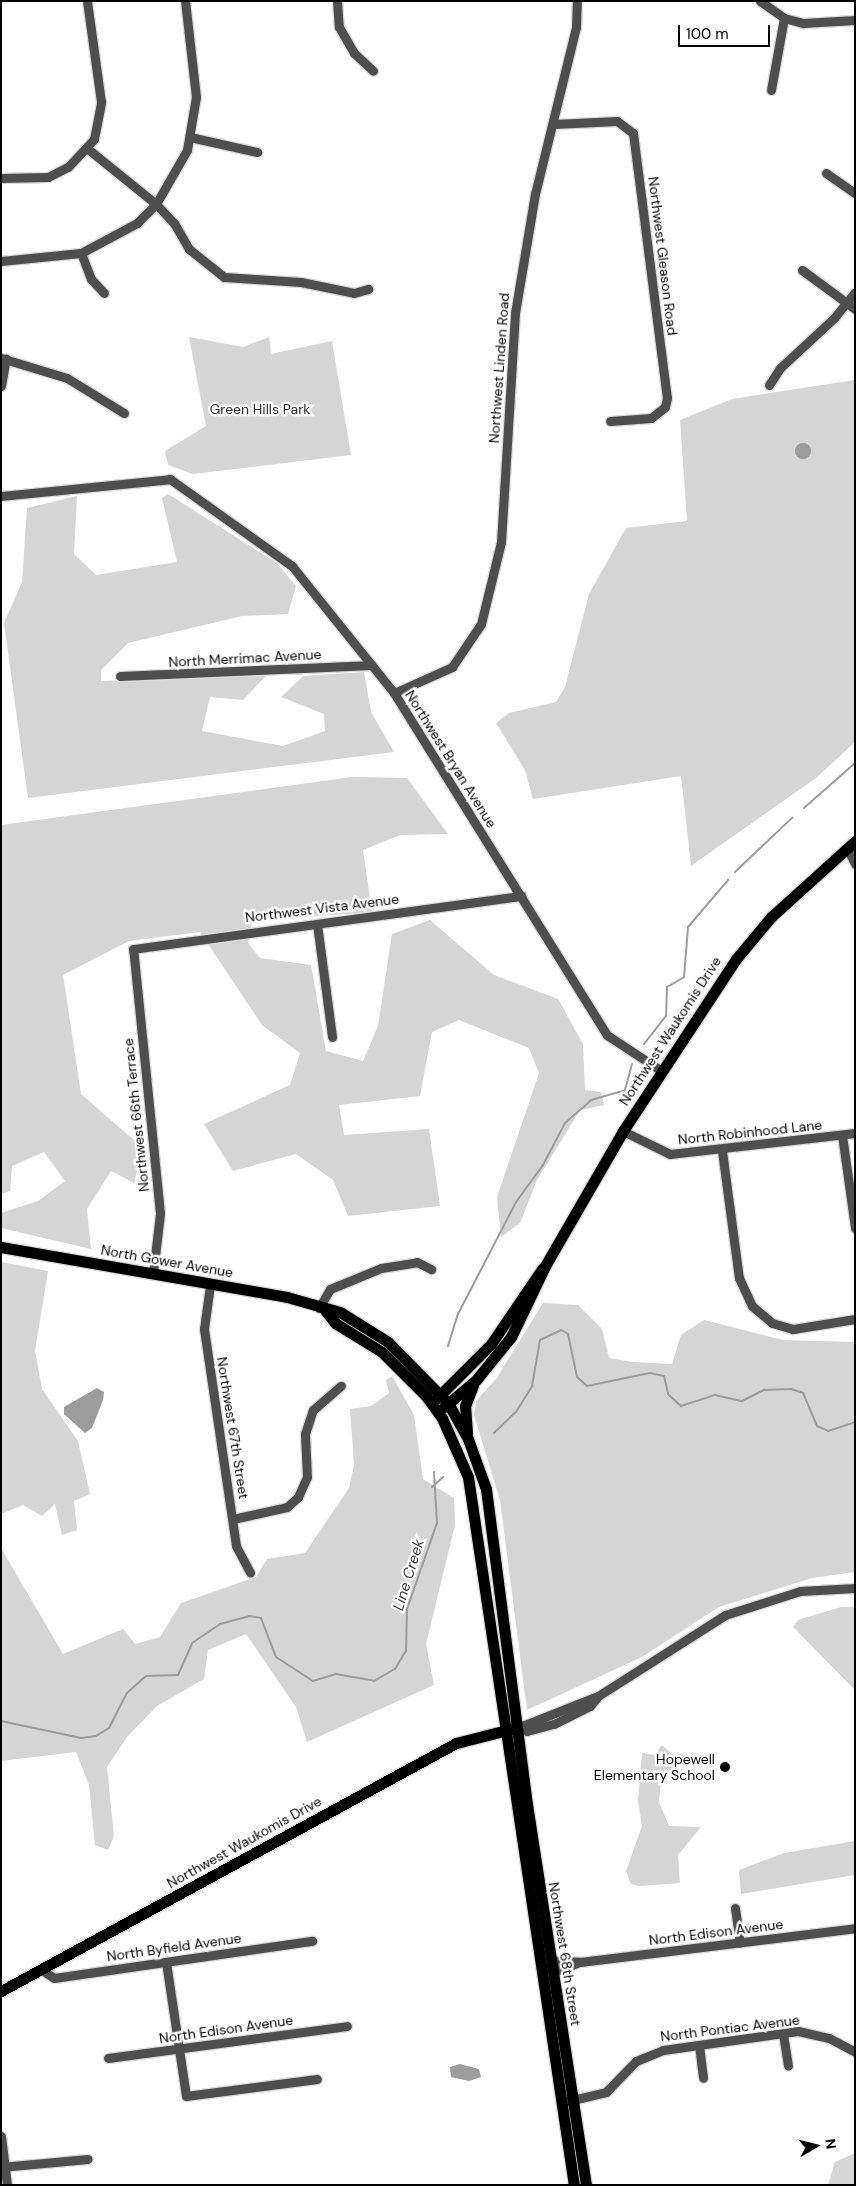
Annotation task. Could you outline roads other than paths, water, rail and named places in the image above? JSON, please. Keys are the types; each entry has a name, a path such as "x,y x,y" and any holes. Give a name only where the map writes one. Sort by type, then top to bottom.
{"main road":[{"name":"Northwest Waukomis Drive","path":"435,1407 491,1344 545,1266 660,1070 736,959 771,917 851,844"},
{"name":"North Gower Avenue","path":"1,1247 153,1273 210,1285 287,1296 322,1309 340,1312 388,1342 444,1399 468,1439 486,1489 517,1728"},
{"name":"Northwest Waukomis Drive","path":"444,1399 476,1380 512,1338 545,1266"},
{"name":"North Gower Avenue","path":"322,1309 335,1323 382,1352 435,1407"},
{"path":"468,1439 466,1406 476,1380"},
{"path":"435,1407 468,1477 476,1508 505,1730"},
{"name":"Northwest Waukomis Drive","path":"1,1992 440,1752 505,1730 517,1728"},
{"name":"Northwest 68th Street","path":"517,1728 551,1967 586,2185"},
{"name":"Northwest 68th Street","path":"505,1730 539,1969 574,2185"},
{"path":"515,1805 527,1804"}],"street":[{"path":"1,178 48,177 88,149 101,102 87,1"},
{"path":"1,261 81,253 138,223 156,204 178,172 190,137 196,97 185,1"},
{"path":"337,1 339,27 354,54 373,71"},
{"name":"Northwest Linden Road","path":"394,694 452,667 481,624 501,542 515,313 535,194 554,124 577,1"},
{"path":"760,1 784,18 803,23 855,20"},
{"path":"771,90 784,18"},
{"name":"Northwest Gleason Road","path":"554,124 617,121 633,132 667,398 665,407 651,418 610,421"},
{"path":"190,137 257,152"},
{"path":"88,149 156,204 174,223 189,249 224,277 301,282 354,293 368,289"},
{"path":"826,173 855,193"},
{"path":"81,253 91,279 104,294"},
{"path":"802,270 855,309"},
{"path":"770,386 780,368 847,303 855,292"},
{"path":"1,386 4,358 67,378 124,413"},
{"name":"Northwest Bryan Avenue","path":"1,496 145,480 170,479 187,487 292,566 394,694 608,1036 660,1070"},
{"name":"North Merrimac Avenue","path":"120,676 372,666"},
{"path":"851,844 855,864"},
{"name":"Northwest Vista Avenue","path":"132,954 137,946 147,944 316,924 521,896"},
{"path":"316,924 332,1037"},
{"name":"Northwest 66th Terrace","path":"132,954 160,1213 153,1273"},
{"name":"North Robinhood Lane","path":"623,1131 670,1154 722,1151 855,1133"},
{"path":"842,1135 855,1228"},
{"path":"722,1151 739,1278 748,1300 765,1318 789,1329 855,1319"},
{"path":"322,1309 330,1290 381,1268 417,1262 431,1269"},
{"name":"Northwest 67th Street","path":"210,1285 204,1329 238,1554 250,1572"},
{"path":"233,1519 287,1508 298,1497 307,1477 305,1434 313,1410 341,1386"},
{"path":"517,1728 598,1696 725,1615 800,1591 855,1588"},
{"path":"735,1908 740,1943"},
{"name":"North Edison Avenue","path":"539,1969 551,1967 558,1970 580,1962 855,1928"},
{"name":"North Byfield Avenue","path":"42,1970 54,1978 312,1941"},
{"path":"166,1962 186,2096 317,2079"},
{"name":"North Edison Avenue","path":"108,2058 347,2026"},
{"name":"North Pontiac Avenue","path":"562,2102 574,2101 606,2092 648,2054 698,2045 783,2034 814,2033 855,2052"},
{"path":"783,2034 788,2066"},
{"path":"698,2045 703,2078"},
{"path":"1,2136 3,2167 7,2185"},
{"path":"3,2167 88,2159"}],"waterway":[{"path":"804,808 855,763"},
{"path":"735,872 792,818"},
{"path":"644,1044 666,1016 667,987 684,977 688,927 728,880"},
{"path":"448,1346 458,1314 516,1202 543,1165 565,1123 591,1100 625,1090 632,1064"},
{"name":"Line Creek","path":"494,1433 516,1412 532,1386 540,1340 561,1330 568,1334 577,1377 587,1386 650,1373 664,1376 668,1394 681,1406 715,1395 742,1401 764,1390 791,1389 803,1393 817,1426 828,1431 855,1422"},
{"name":"Line Creek","path":"1,1721 81,1738 96,1736 109,1728 127,1693 146,1676 178,1675 192,1643 220,1624 249,1616 261,1618 276,1657 313,1681 336,1674 374,1681 395,1669 406,1651 407,1609 437,1523 434,1472"},
{"name":"Line Creek","path":"432,1487 443,1477"}],"place":[{"name":"Hopewell Elementary School","path":"725,1767"}],"park label":[{"name":"Green Hills Park","path":"260,409"}]}
